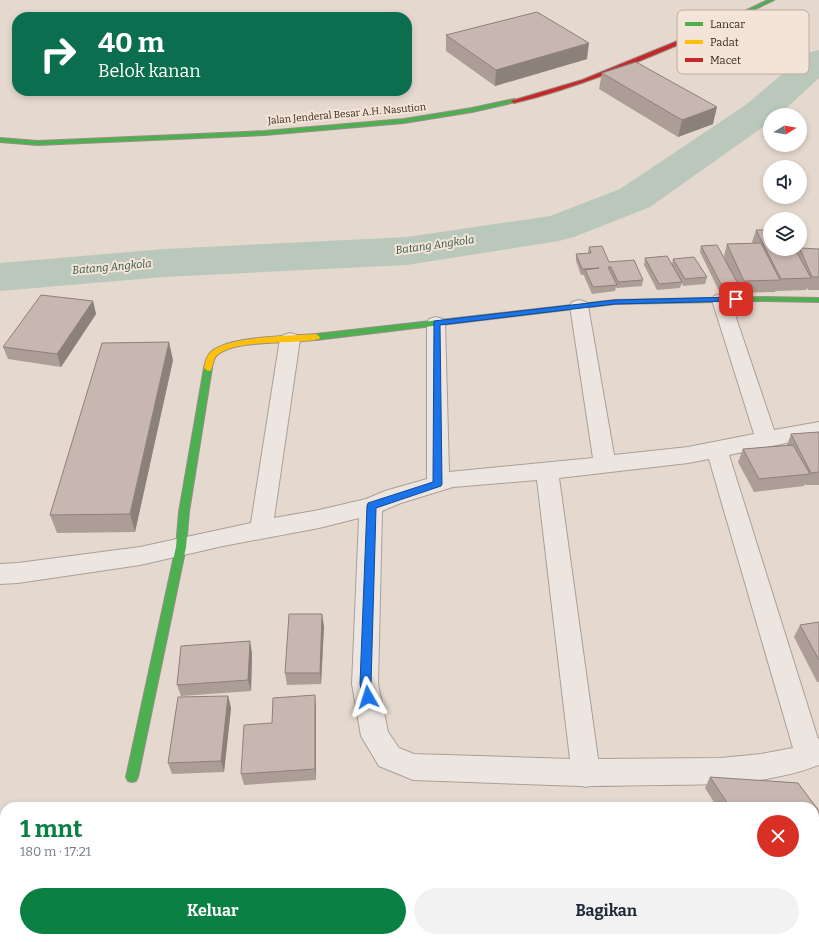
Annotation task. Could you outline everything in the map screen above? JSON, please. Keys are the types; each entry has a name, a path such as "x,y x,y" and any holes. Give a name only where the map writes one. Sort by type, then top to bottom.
{"main road":[{"name":"Jalan Jenderal Besar A.H. Nasution","path":"751,10 772,0"},
{"name":"Jalan Jenderal Besar A.H. Nasution","path":"0,140 38,143 265,132 404,121 472,110 538,96 615,70 677,43"},
{"path":"132,777 181,547 184,512 209,360 215,352 224,347 246,343 615,302 819,300"}],"street":[{"path":"721,300 766,440"},
{"path":"579,306 605,464"},
{"path":"436,323 438,484"},
{"path":"261,530 290,339"},
{"path":"0,574 18,573 132,557 223,537 319,519 371,506 393,497 454,478 546,471 688,455 819,429"},
{"path":"371,506 365,684 375,736 389,757 413,767 586,774 718,772 770,767 814,753 717,450"},
{"path":"546,471 586,774"}],"building":[{"path":"537,12 589,43 496,70 446,35"},
{"path":"636,62 717,107 682,120 602,73"},
{"path":"756,230 763,230 763,244"},
{"path":"761,243 763,247 763,256 768,256 780,280 744,281 727,244"},
{"path":"717,245 738,284 721,284 701,246"},
{"path":"602,246 609,262 634,260 643,280 618,282 611,267 608,267 617,285 593,287 585,270 599,268 582,269 576,254 591,253 589,247"},
{"path":"807,248 819,249 819,277 812,277 803,256 807,256"},
{"path":"667,256 682,282 659,284 645,258"},
{"path":"769,256 799,256 811,278 781,279"},
{"path":"694,257 707,277 685,279 673,259"},
{"path":"41,295 93,301 57,354 3,347"},
{"path":"169,342 130,514 50,515 102,343"},
{"path":"819,432 819,472 811,473 791,434"},
{"path":"793,445 810,474 759,479 743,449"},
{"path":"289,614 322,614 320,673 285,673"},
{"path":"819,622 819,660 800,625"},
{"path":"250,641 248,680 177,685 181,646"},
{"path":"315,695 315,769 241,774 244,725 272,723 273,698"},
{"path":"228,696 221,761 168,763 178,697"},
{"path":"710,777 798,783 812,802 727,802"}],"waterway":[{"name":"Batang Angkola","path":"809,69 819,60"},
{"name":"Batang Angkola","path":"0,277 164,263 407,251 559,228 635,198 760,112 803,74"}],"traffic: fast":[{"path":"751,10 772,0"},
{"path":"0,140 38,143 265,133 404,121 472,110 514,101"},
{"path":"316,337 615,302 765,299 819,300"},
{"path":"132,777 181,547 184,512 208,368"}],"traffic: slow":[{"path":"208,368 212,355 224,348 279,339 316,337"}],"traffic: jam":[{"path":"514,101 561,89 584,81 677,43"}],"route":[{"path":"368,697 365,684 371,506 393,497 438,484 436,323 615,302 736,299"}]}
